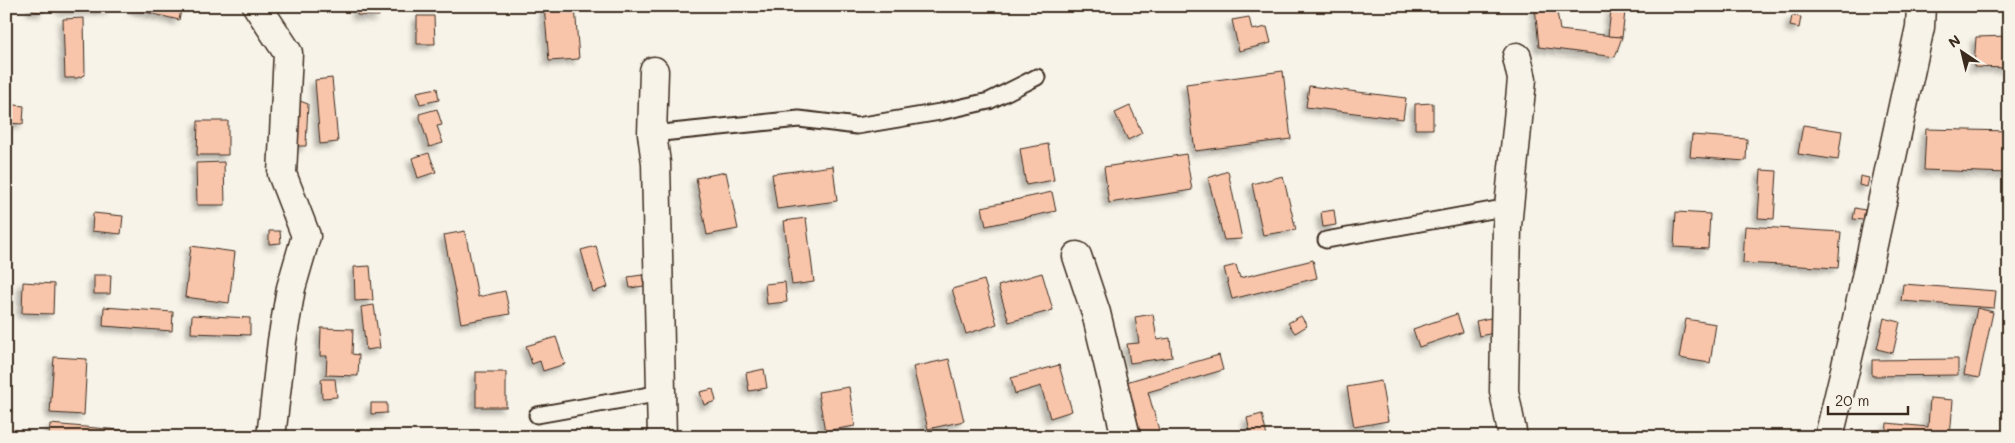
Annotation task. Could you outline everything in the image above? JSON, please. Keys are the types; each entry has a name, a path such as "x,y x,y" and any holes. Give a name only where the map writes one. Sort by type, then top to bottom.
{"street":[{"path":"257,6 288,53 282,174 306,236 291,288 282,340 271,437"},
{"path":"1830,437 1920,27 1921,6"},
{"path":"1513,437 1504,391 1507,226 1522,79 1517,57"},
{"path":"654,72 652,134 656,173 662,437"},
{"path":"1077,256 1096,312 1126,437"}],"lane":[{"path":"652,134 799,119 857,126 940,112 989,101 1036,77"},
{"path":"1326,240 1509,207"},
{"path":"536,415 662,392"}],"building":[{"path":"32,6 44,6 44,12 32,11"},
{"path":"62,6 110,6 110,10 62,10"},
{"path":"134,6 182,6 179,20 133,9"},
{"path":"357,6 379,6 379,16 357,15"},
{"path":"544,6 575,6 579,59 549,61"},
{"path":"1535,6 1556,6 1560,30 1622,37 1615,57 1539,47"},
{"path":"1611,10 1625,12 1622,37 1608,36"},
{"path":"417,16 434,16 435,44 417,44"},
{"path":"1792,16 1801,17 1799,28 1790,26"},
{"path":"1249,17 1252,30 1267,27 1271,43 1239,51 1232,20"},
{"path":"84,18 85,75 77,78 65,78 63,19"},
{"path":"2009,36 2009,68 1974,67 1976,37"},
{"path":"1283,71 1291,139 1195,151 1186,84"},
{"path":"332,78 338,142 320,144 315,80"},
{"path":"1309,86 1406,98 1403,119 1306,107"},
{"path":"437,88 439,100 420,104 417,92"},
{"path":"292,98 308,104 306,146 290,146"},
{"path":"1433,103 1433,129 1415,129 1415,104"},
{"path":"6,104 24,106 23,124 6,123"},
{"path":"1130,106 1142,133 1128,140 1115,113"},
{"path":"437,109 442,125 437,126 443,143 429,147 419,114"},
{"path":"198,121 228,121 228,155 197,155"},
{"path":"1803,125 1842,131 1838,160 1798,154"},
{"path":"1926,129 2009,131 2009,173 1924,170"},
{"path":"1692,135 1747,139 1746,161 1690,157"},
{"path":"1048,144 1054,180 1026,185 1020,149"},
{"path":"429,153 436,172 418,178 412,158"},
{"path":"1186,154 1192,190 1109,203 1104,167"},
{"path":"224,162 225,205 197,205 196,163"},
{"path":"833,166 837,201 777,209 772,174"},
{"path":"1761,170 1777,171 1774,219 1758,218"},
{"path":"1228,171 1242,239 1224,240 1208,178"},
{"path":"726,172 738,229 707,235 696,178"},
{"path":"1283,176 1296,230 1263,235 1252,184"},
{"path":"1860,176 1869,178 1867,187 1859,185"},
{"path":"1052,192 1056,211 986,226 982,207"},
{"path":"1855,208 1865,210 1863,220 1853,219"},
{"path":"1334,210 1336,225 1323,227 1321,212"},
{"path":"1676,212 1710,214 1708,249 1674,247"},
{"path":"93,213 123,216 121,234 92,231"},
{"path":"806,218 814,282 792,285 784,221"},
{"path":"1745,226 1841,232 1838,268 1743,263"},
{"path":"269,231 280,231 281,243 269,244"},
{"path":"465,231 478,297 505,291 510,314 461,323 444,235"},
{"path":"191,246 235,252 229,303 185,297"},
{"path":"596,246 608,287 593,292 581,250"},
{"path":"1313,260 1317,278 1232,299 1224,268 1236,265 1240,278"},
{"path":"370,266 373,300 355,301 354,267"},
{"path":"1042,273 1053,310 1009,322 998,286"},
{"path":"94,275 111,275 110,294 94,294"},
{"path":"642,275 644,286 630,288 628,277"},
{"path":"984,280 997,324 966,334 952,289"},
{"path":"23,282 54,284 53,314 22,313"},
{"path":"785,282 787,302 767,304 765,284"},
{"path":"1903,284 1996,291 1994,308 1901,301"},
{"path":"374,305 380,348 366,350 361,307"},
{"path":"104,307 173,312 172,331 103,326"},
{"path":"1977,308 1993,312 1979,378 1964,375"},
{"path":"1153,314 1157,340 1170,338 1172,357 1130,363 1127,344 1139,343 1135,317"},
{"path":"1457,314 1463,332 1419,347 1413,329"},
{"path":"192,315 250,318 250,335 191,333"},
{"path":"1301,316 1307,326 1295,333 1288,323"},
{"path":"1490,318 1494,333 1479,336 1476,321"},
{"path":"1884,318 1900,322 1893,353 1877,349"},
{"path":"1686,319 1716,324 1710,363 1679,358"},
{"path":"321,328 353,329 352,354 359,355 358,376 326,375 327,356 320,356"},
{"path":"556,337 565,364 543,371 540,361 532,364 526,346"},
{"path":"1219,355 1223,370 1148,392 1161,437 1142,437 1126,382"},
{"path":"54,357 87,359 84,415 50,413"},
{"path":"949,359 964,421 928,429 913,367"},
{"path":"1958,359 1958,375 1872,376 1872,360"},
{"path":"1059,365 1072,411 1050,418 1041,386 1015,394 1011,378"},
{"path":"764,369 767,388 749,391 746,373"},
{"path":"476,372 506,372 506,407 476,407"},
{"path":"321,379 335,379 337,397 322,398"},
{"path":"1381,381 1388,421 1354,427 1347,387"},
{"path":"849,387 855,426 825,431 818,392"},
{"path":"713,389 716,401 704,405 700,392"},
{"path":"1930,398 1953,400 1950,437 1886,437 1887,423 1928,427"},
{"path":"371,403 387,403 387,413 371,414"},
{"path":"1262,414 1267,437 1251,437 1247,418"},
{"path":"50,424 131,431 131,437 49,437"}]}
